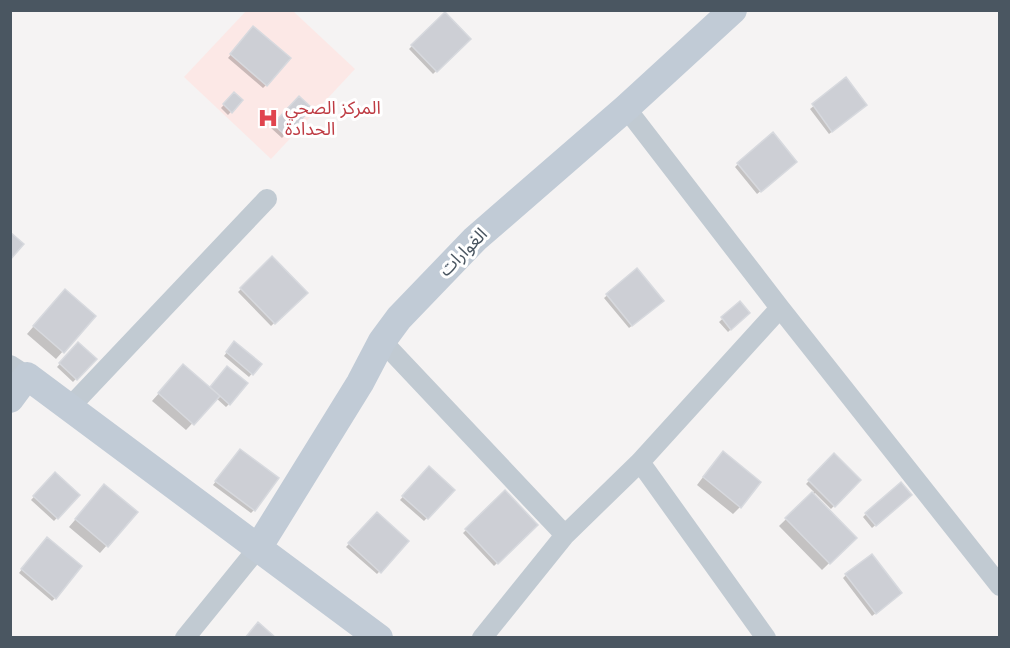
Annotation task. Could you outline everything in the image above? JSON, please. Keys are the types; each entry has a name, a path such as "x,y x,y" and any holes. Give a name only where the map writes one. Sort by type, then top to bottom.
{"street":[{"name":"الغوارات","path":"258,548 360,383 382,341 399,318 475,239 626,108 733,10"},
{"path":"626,108 999,586"},
{"path":"69,408 267,199"},
{"path":"482,638 565,535 640,462 780,308"},
{"path":"382,341 565,535"},
{"path":"16,380 69,408 379,638"},
{"path":"640,462 766,638"},
{"path":"185,638 258,548"}],"shaded area":[{"name":"المركز الصحي الحدادة","path":"247,10 293,11 355,69 271,159 184,77"}],"building":[{"path":"445,12 471,39 437,72 411,45"},
{"path":"253,26 291,58 267,86 230,54"},
{"path":"846,77 867,105 832,132 812,104"},
{"path":"234,92 243,100 232,113 223,104"},
{"path":"299,96 312,108 286,136 273,124"},
{"path":"773,132 797,162 761,192 737,163"},
{"path":"10,232 24,244 10,260"},
{"path":"272,256 308,293 275,324 240,288"},
{"path":"637,268 664,301 632,326 606,294"},
{"path":"65,289 96,316 64,353 33,326"},
{"path":"740,301 750,313 731,330 721,317"},
{"path":"234,341 262,364 253,375 226,352"},
{"path":"78,342 97,359 77,380 59,363"},
{"path":"183,364 220,396 194,425 158,393"},
{"path":"227,366 248,383 230,405 210,387"},
{"path":"240,449 279,478 255,511 215,481"},
{"path":"723,451 761,482 741,508 703,477"},
{"path":"834,453 861,480 835,507 808,480"},
{"path":"429,466 455,490 428,519 402,496"},
{"path":"55,472 80,495 58,519 33,496"},
{"path":"901,482 912,495 876,526 865,513"},
{"path":"104,484 138,512 108,547 75,519"},
{"path":"505,490 538,525 498,564 465,529"},
{"path":"812,492 857,538 830,564 785,518"},
{"path":"377,512 409,541 381,573 348,543"},
{"path":"47,537 82,566 56,599 21,569"},
{"path":"872,554 902,593 876,614 845,574"},
{"path":"258,622 276,638 245,638"}],"place":[{"name":"المركز الصحي الحدادة","path":"268,118"}]}
